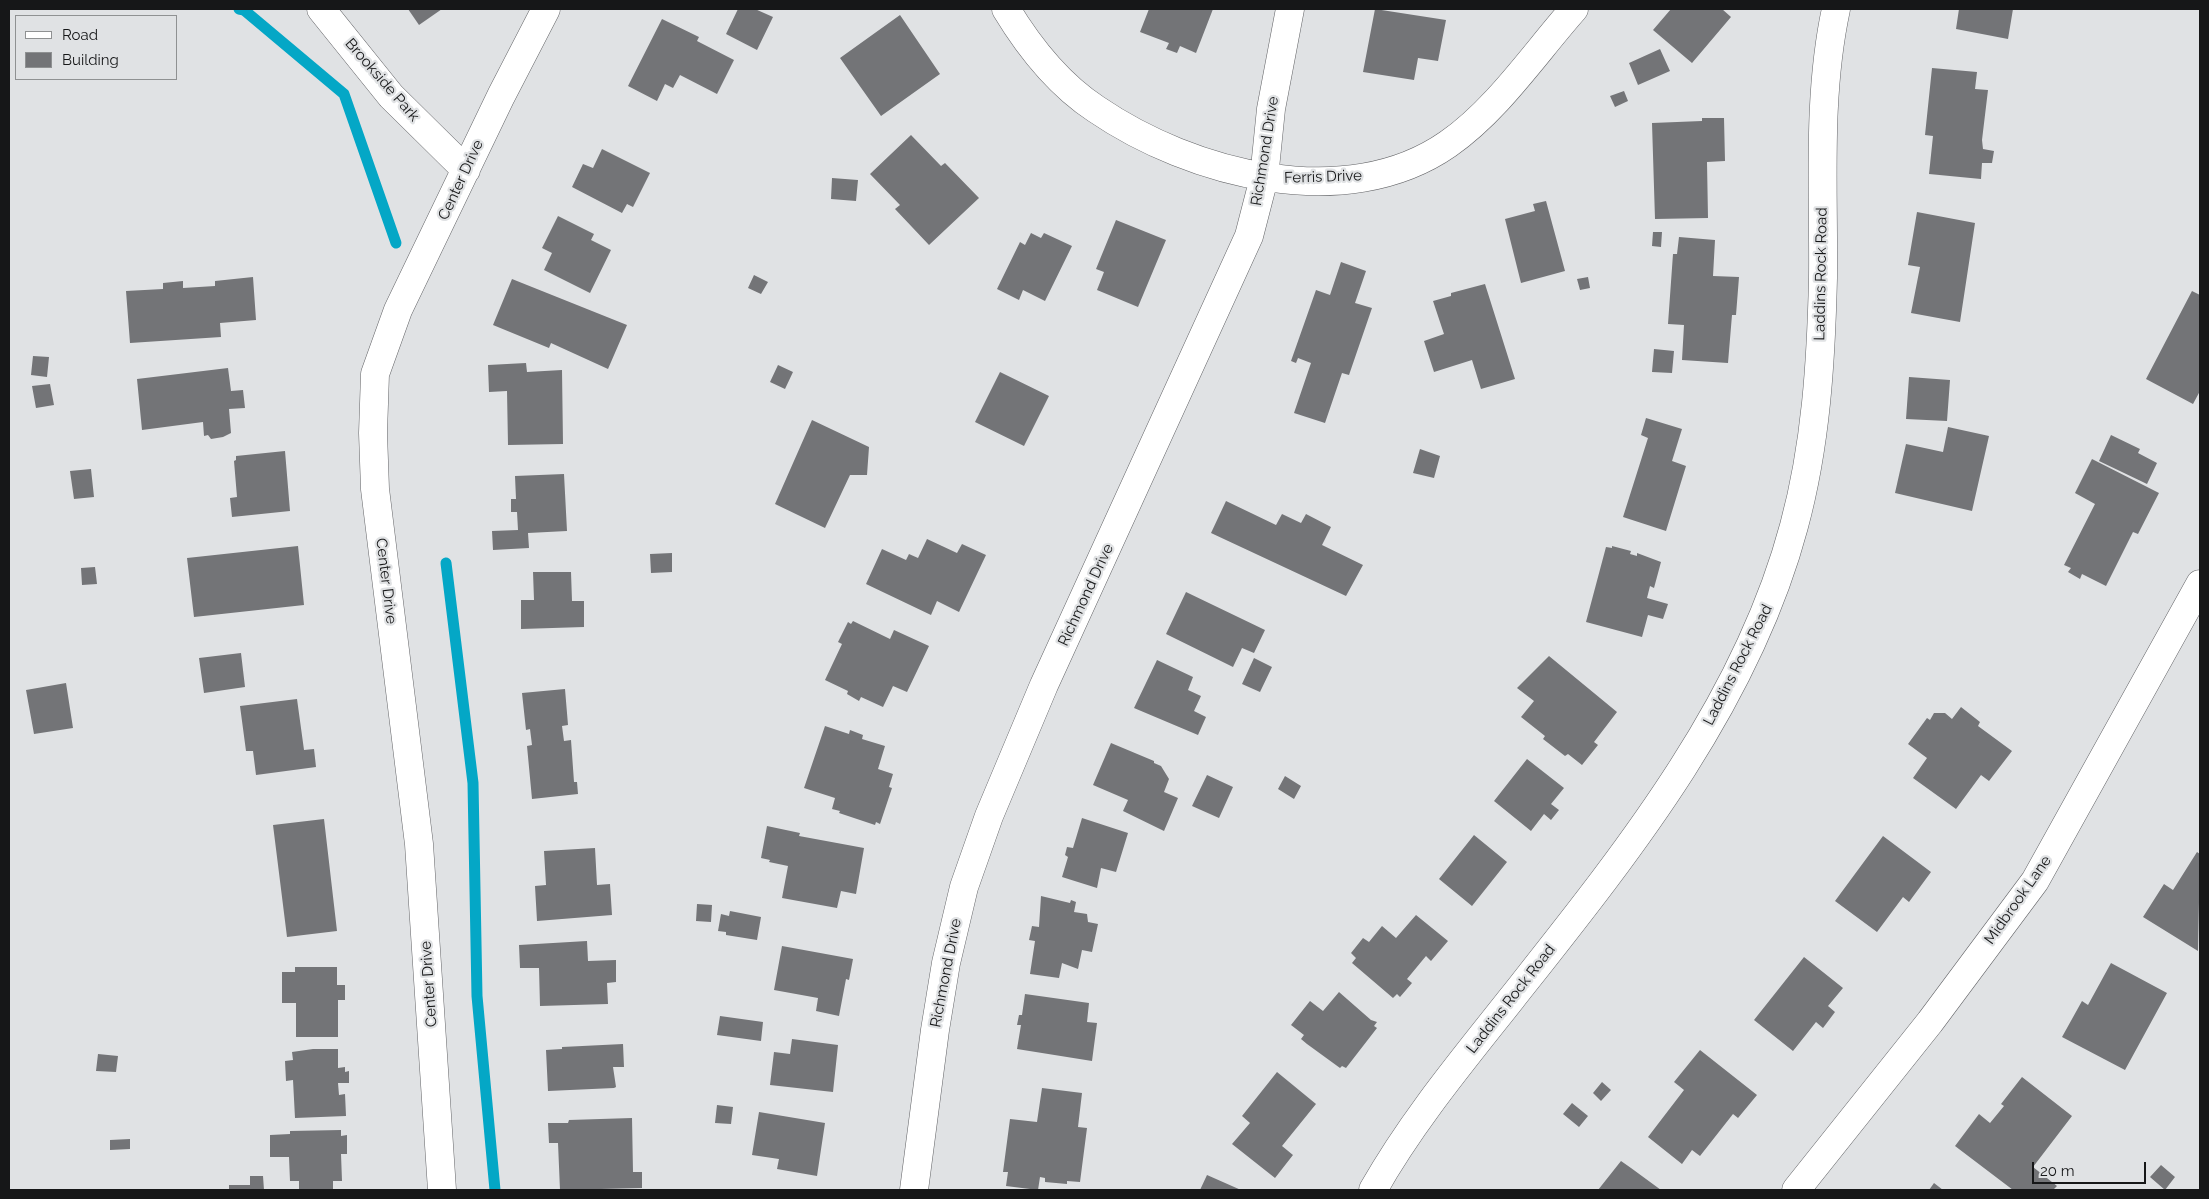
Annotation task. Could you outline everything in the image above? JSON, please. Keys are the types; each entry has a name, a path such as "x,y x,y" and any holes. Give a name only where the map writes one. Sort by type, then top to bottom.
{"street":[{"name":"Brookside Park","path":"321,9 391,96 466,170"},
{"name":"Center Drive","path":"442,1190 419,844 380,534 373,433 376,374 398,310 501,96 546,9"},
{"name":"Ferris Drive","path":"1006,9 1035,53 1075,93 1096,110 1165,147 1197,160 1264,178 1302,181 1358,178 1384,173 1427,157 1448,144 1470,126 1574,9"},
{"name":"Richmond Drive","path":"914,1190 934,1030 946,963 964,887 989,816 1044,685 1249,236 1264,178 1271,109 1290,9"},
{"name":"Laddins Rock Road","path":"1373,1190 1418,1120 1456,1068 1635,840 1718,708 1762,621 1794,525 1804,485 1814,423 1822,317 1824,122 1827,63 1836,9"},
{"name":"Midbrook Lane","path":"1796,1190 1930,1022 2035,881 2200,584"}],"building":[{"path":"408,9 442,9 419,25"},
{"path":"738,9 755,9 773,17 757,50 726,34"},
{"path":"1149,9 1213,9 1196,53 1180,46 1177,53 1166,49 1169,43 1140,32"},
{"path":"1375,9 1446,20 1438,61 1418,58 1414,80 1363,72"},
{"path":"1671,9 1722,9 1731,17 1692,63 1653,30"},
{"path":"1959,9 2013,9 2008,39 1956,29"},
{"path":"900,15 940,74 881,116 840,58"},
{"path":"662,19 699,37 697,41 734,60 717,94 680,75 673,88 665,84 657,101 628,86"},
{"path":"1660,49 1670,71 1638,85 1629,63"},
{"path":"1932,68 1977,72 1975,89 1988,90 1982,140 1983,149 1994,151 1992,163 1982,163 1981,179 1929,174 1933,136 1925,135"},
{"path":"1624,91 1628,101 1615,107 1610,96"},
{"path":"1702,118 1724,118 1725,161 1707,162 1708,218 1655,219 1652,123 1702,121"},
{"path":"911,135 941,166 945,163 979,198 929,245 895,209 900,205 870,174"},
{"path":"602,149 650,173 633,207 627,204 622,213 572,187 583,164 593,168"},
{"path":"832,178 858,180 856,201 831,199"},
{"path":"1546,201 1565,271 1521,283 1505,219 1535,211 1533,204"},
{"path":"1917,212 1975,223 1960,322 1911,313 1920,267 1908,265"},
{"path":"558,216 594,234 591,240 611,250 590,293 544,270 552,253 542,248"},
{"path":"1116,220 1166,240 1138,307 1097,290 1104,272 1096,269"},
{"path":"1653,232 1662,232 1661,247 1652,246"},
{"path":"1031,233 1041,238 1044,233 1072,246 1045,301 1023,290 1019,300 997,289 1020,242 1025,245"},
{"path":"1679,237 1715,240 1713,276 1739,277 1736,315 1732,315 1728,363 1682,360 1684,325 1668,324 1673,254 1677,254"},
{"path":"1341,262 1366,271 1355,303 1372,308 1349,375 1342,373 1325,423 1294,413 1311,363 1298,358 1296,363 1291,361 1316,290 1330,295"},
{"path":"754,275 768,282 761,294 748,288"},
{"path":"253,277 256,320 220,323 221,337 130,343 126,291 163,289 163,283 183,281 183,288 215,286 215,281"},
{"path":"1588,277 1590,288 1580,290 1577,279"},
{"path":"512,279 627,325 608,369 551,343 549,348 493,325"},
{"path":"1485,284 1515,379 1481,389 1472,360 1434,372 1424,341 1444,334 1433,301 1451,296 1451,293"},
{"path":"2192,291 2200,295 2200,391 2193,404 2146,379"},
{"path":"1654,349 1674,351 1672,373 1652,372"},
{"path":"33,356 49,357 47,377 31,375"},
{"path":"526,363 527,372 562,370 563,444 508,445 507,391 489,392 488,365"},
{"path":"778,365 793,372 785,389 770,382"},
{"path":"228,368 231,391 243,390 245,408 229,409 231,433 223,437 211,439 208,435 204,436 203,422 142,430 137,379"},
{"path":"1000,372 1049,396 1024,446 975,422"},
{"path":"1909,377 1950,380 1947,421 1906,419"},
{"path":"50,384 54,405 36,408 32,386"},
{"path":"1646,418 1682,429 1672,461 1686,466 1666,531 1623,517 1648,438 1641,435"},
{"path":"812,420 869,447 867,475 850,475 825,528 775,504"},
{"path":"1948,427 1989,436 1972,511 1895,493 1906,444 1943,452"},
{"path":"2111,435 2140,449 2138,453 2157,463 2147,484 2099,461"},
{"path":"1420,449 1440,456 1434,478 1413,473"},
{"path":"285,451 290,511 232,517 230,498 237,497 234,461 236,456"},
{"path":"2092,459 2159,493 2138,534 2133,532 2106,586 2082,574 2080,579 2068,572 2071,568 2064,565 2095,504 2075,493"},
{"path":"91,469 94,497 74,499 70,471"},
{"path":"564,474 567,531 528,533 529,548 493,550 492,531 518,530 517,512 511,512 511,499 516,499 515,476"},
{"path":"1226,501 1276,525 1282,514 1301,523 1306,514 1331,527 1322,545 1363,565 1346,596 1211,533"},
{"path":"927,539 957,553 962,544 986,555 959,612 937,601 931,615 866,584 882,549 906,560 909,554 918,558"},
{"path":"298,546 304,605 194,617 187,558"},
{"path":"1612,546 1631,551 1630,554 1637,556 1637,553 1661,562 1654,588 1650,586 1647,598 1668,604 1663,619 1648,615 1642,637 1586,622 1606,547 1612,548"},
{"path":"672,553 672,572 651,573 650,554"},
{"path":"95,567 97,584 82,585 81,568"},
{"path":"533,572 571,572 572,601 584,601 584,627 521,629 521,600 534,600"},
{"path":"1186,592 1265,630 1254,653 1242,648 1233,667 1166,634"},
{"path":"853,621 890,639 894,630 929,646 907,692 893,686 883,707 861,697 859,701 847,694 848,691 825,680 842,644 838,642 848,622 851,624"},
{"path":"241,653 245,687 204,693 199,658"},
{"path":"1549,656 1617,712 1594,742 1598,745 1582,765 1568,754 1565,756 1543,739 1545,736 1521,717 1534,701 1517,688"},
{"path":"1254,658 1272,667 1260,692 1242,684"},
{"path":"1157,660 1193,677 1188,690 1201,696 1194,711 1206,717 1198,735 1134,708"},
{"path":"66,683 73,728 34,734 26,690"},
{"path":"565,689 568,725 562,726 564,741 571,740 574,782 577,782 578,794 532,799 527,746 532,745 530,729 526,730 522,693"},
{"path":"297,699 304,750 314,749 316,767 256,775 253,751 246,751 240,706"},
{"path":"1961,707 1980,722 1978,726 2012,751 1989,781 1981,775 1956,809 1913,778 1927,758 1908,744 1927,718 1930,720 1934,713 1945,713 1952,719"},
{"path":"825,726 849,734 850,730 863,735 862,739 885,746 878,769 893,774 889,787 892,788 880,824 876,822 875,825 839,813 840,811 832,809 835,798 804,788"},
{"path":"1111,743 1154,761 1154,763 1161,766 1169,779 1164,792 1178,798 1164,831 1123,811 1128,800 1093,785"},
{"path":"1527,759 1564,788 1551,804 1559,810 1551,820 1544,814 1531,831 1494,801"},
{"path":"1207,775 1233,787 1219,818 1192,806"},
{"path":"1285,776 1301,786 1294,799 1278,789"},
{"path":"1082,818 1128,833 1116,872 1101,868 1097,888 1062,877 1068,857 1065,855 1067,847 1073,848"},
{"path":"324,819 337,931 287,937 273,825"},
{"path":"767,826 800,833 799,836 864,848 856,894 841,891 837,908 782,898 788,866 769,862 770,860 761,858"},
{"path":"1474,835 1507,862 1472,906 1439,879"},
{"path":"1883,836 1931,872 1909,902 1903,897 1877,932 1835,901"},
{"path":"595,848 597,885 610,884 612,915 537,921 535,886 546,885 544,851"},
{"path":"2197,852 2200,854 2198,951 2143,917 2164,884 2173,890"},
{"path":"1041,896 1070,903 1071,900 1076,902 1074,912 1087,914 1088,922 1098,924 1092,952 1082,950 1078,969 1062,963 1059,978 1030,974 1035,941 1029,940 1032,926 1039,927"},
{"path":"697,904 712,905 711,922 696,921"},
{"path":"730,911 761,917 757,940 726,935 726,932 718,931 721,914 729,916"},
{"path":"1416,915 1448,941 1431,961 1426,956 1407,979 1412,983 1400,997 1397,994 1393,998 1352,963 1356,958 1351,953 1363,938 1369,942 1382,926 1396,938"},
{"path":"587,941 588,961 616,960 616,982 607,983 608,1004 540,1006 539,968 520,968 519,945"},
{"path":"782,946 853,959 849,980 846,979 839,1016 816,1011 818,998 774,990"},
{"path":"1804,957 1843,988 1828,1006 1835,1012 1823,1028 1816,1022 1793,1051 1754,1020"},
{"path":"2111,963 2167,993 2125,1070 2062,1037 2082,1001 2088,1005"},
{"path":"295,967 337,967 337,985 345,985 345,1000 338,1000 338,1037 296,1037 296,1003 282,1003 282,972 295,972"},
{"path":"1339,992 1371,1020 1377,1022 1374,1026 1377,1028 1346,1068 1342,1066 1340,1068 1307,1044 1301,1039 1304,1035 1291,1025 1310,1001 1323,1011"},
{"path":"1025,994 1089,1003 1087,1022 1097,1023 1092,1061 1017,1049 1021,1025 1017,1025 1019,1015 1022,1015"},
{"path":"720,1016 763,1022 761,1041 717,1035"},
{"path":"792,1039 838,1045 833,1092 770,1085 774,1052 790,1054"},
{"path":"623,1044 624,1067 613,1067 616,1087 548,1091 546,1050 562,1049 562,1047"},
{"path":"313,1049 338,1049 338,1068 345,1067 345,1072 349,1071 349,1083 338,1083 339,1095 345,1094 346,1116 295,1118 293,1080 286,1081 285,1061 293,1060 292,1052"},
{"path":"1700,1050 1757,1095 1738,1118 1733,1114 1700,1156 1692,1150 1682,1164 1648,1137 1684,1090 1674,1082"},
{"path":"98,1054 118,1056 116,1072 96,1071"},
{"path":"1277,1072 1316,1104 1282,1146 1293,1155 1275,1178 1232,1144 1250,1123 1242,1116"},
{"path":"2022,1077 2072,1116 2033,1167 2057,1186 2053,1190 2013,1190 1955,1146 1979,1114 1990,1123 2004,1106 2001,1104"},
{"path":"1602,1082 1611,1090 1601,1101 1593,1093"},
{"path":"1042,1088 1082,1093 1078,1127 1087,1128 1080,1182 1067,1181 1067,1184 1045,1182 1045,1178 1040,1177 1038,1190 1006,1186 1008,1172 1003,1172 1010,1119 1037,1122"},
{"path":"1572,1103 1588,1116 1579,1127 1563,1114"},
{"path":"717,1105 733,1107 731,1124 715,1123"},
{"path":"759,1112 825,1123 817,1176 777,1169 779,1159 752,1155"},
{"path":"632,1118 633,1172 642,1172 642,1188 560,1190 558,1143 549,1143 548,1123 568,1123 569,1120"},
{"path":"341,1130 341,1136 347,1135 347,1154 341,1154 342,1181 333,1181 333,1190 299,1190 299,1181 290,1181 289,1157 270,1157 270,1135 290,1134 290,1131"},
{"path":"130,1139 130,1149 110,1150 110,1140"},
{"path":"1621,1161 1631,1168 1661,1190 1598,1190"},
{"path":"2161,1165 2175,1177 2165,1190 2150,1177"},
{"path":"1207,1175 1241,1190 1200,1190"},
{"path":"250,1176 263,1176 264,1190 229,1190 229,1185 250,1185"},
{"path":"1934,1183 1943,1190 1929,1190"}],"waterway":[{"path":"239,9 244,10 344,94 396,243"},
{"path":"446,563 473,783 477,996 495,1190"}]}
